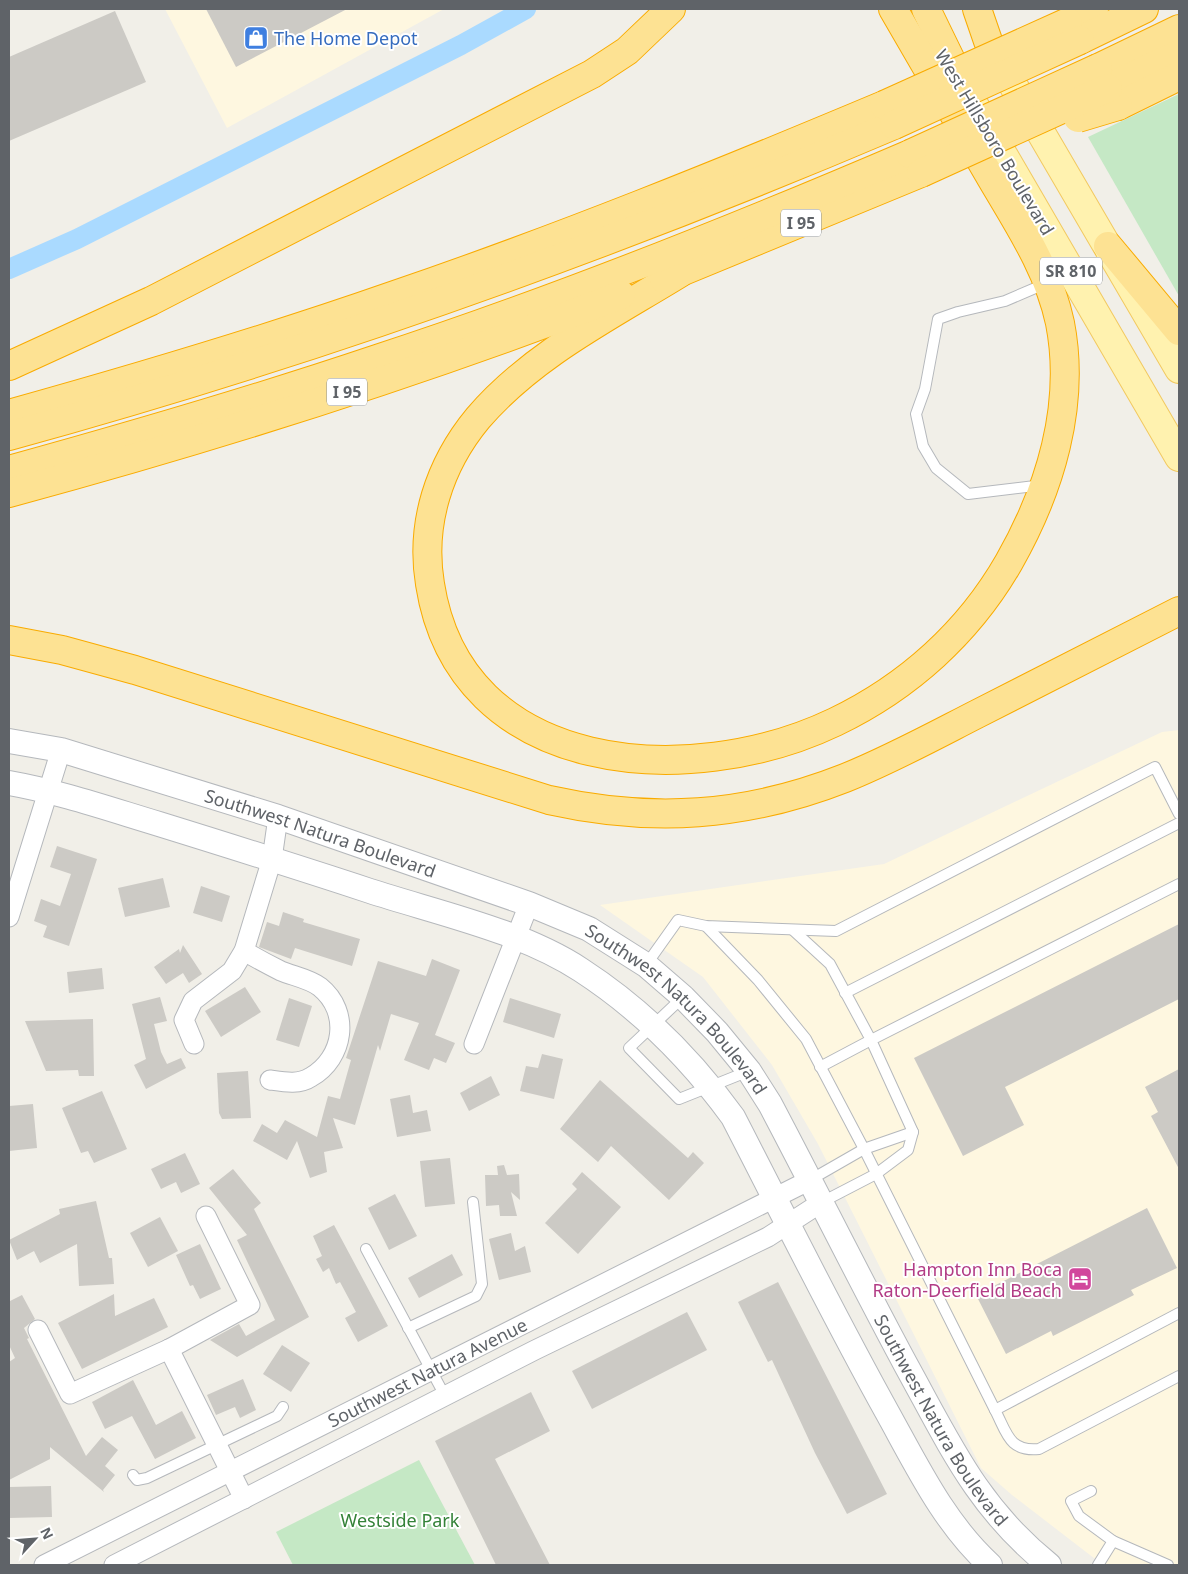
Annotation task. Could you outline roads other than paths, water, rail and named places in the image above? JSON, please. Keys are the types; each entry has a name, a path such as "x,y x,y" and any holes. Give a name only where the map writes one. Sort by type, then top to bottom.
{"highway":[{"path":"9,366 150,301 592,74 628,51 671,9"},
{"path":"680,273 558,349 525,373 491,404 464,437 438,489 428,528 427,557 433,602 455,657 476,686 502,712 535,734 555,742 604,755 656,760 709,757 760,749 835,722 894,688 930,660 964,626 998,580 1012,556 1045,485 1057,440 1064,388 1062,336 1048,282 1031,248 893,9"},
{"path":"926,9 953,82"},
{"path":"977,9 988,41"},
{"path":"9,436 252,365 498,282 678,214 889,115 1094,9"},
{"path":"9,414 200,358 411,290 889,115 1066,24 1144,9"},
{"path":"1108,87 1179,29"},
{"path":"9,470 186,420 388,356 916,163 1108,87 1179,54"},
{"path":"1108,87 1179,76"},
{"name":"I 95","path":"9,493 225,431 355,390 503,339 680,273 916,163 985,145 1108,87"},
{"path":"1108,246 1179,331"},
{"path":"9,640 62,650 126,668 549,800 606,811 659,815 712,812 764,804 846,778 1179,611"}],"main road":[{"name":"West Hillsboro Boulevard","path":"915,9 953,82 1179,457"},
{"name":"SR 810","path":"970,9 1179,369"}],"street":[{"name":"Southwest Natura Boulevard","path":"9,741 60,750 278,817 529,904 589,929 646,965 683,997 717,1032 749,1071 770,1104 881,1319 966,1475 1001,1521 1026,1547 1050,1565"},
{"path":"9,917 60,750"},
{"name":"Southwest Natura Boulevard","path":"9,783 49,790 518,938 580,969 653,1025 681,1051 711,1086 733,1117 859,1363 925,1481 954,1527 990,1565"},
{"path":"194,1044 184,1020 193,1001 232,971 244,952 272,859 278,817"},
{"path":"474,1044 518,938 529,904"},
{"path":"244,952 282,971 319,986 330,998 339,1018 340,1040 330,1060 311,1077 303,1080 294,1083 270,1080"},
{"name":"Southwest Natura Avenue","path":"44,1565 430,1369 810,1180"},
{"name":"Southwest Natura Avenue","path":"114,1565 445,1396 768,1237 822,1202"},
{"path":"38,1330 70,1394 169,1349 250,1305 206,1216"},
{"path":"669,1250 682,1279"},
{"path":"169,1349 244,1499"}],"lane":[{"path":"1045,485 968,494 936,468 923,446 916,414 925,389 938,320 958,312 1005,301 1048,282"},
{"path":"646,965 678,920 706,926 836,931 1155,767 1179,814"},
{"path":"845,993 1179,823"},
{"path":"820,1067 1179,884"},
{"path":"706,926 733,953 787,1014 806,1039 864,1149 1011,1443 1026,1450 1039,1449 1179,1376"},
{"path":"793,930 830,964 871,1040 913,1132 908,1150 876,1174 822,1202"},
{"path":"683,997 628,1048 679,1099 749,1071"},
{"path":"810,1180 864,1149 913,1132"},
{"path":"408,1328 476,1296 482,1284 473,1202"},
{"path":"366,1249 445,1396"},
{"path":"995,1410 1179,1313"},
{"path":"133,1475 137,1480 147,1478 277,1416 283,1407"},
{"path":"1091,1491 1071,1501 1079,1516 1113,1541 1168,1565"},
{"path":"1098,1565 1113,1541"}],"waterway":[{"path":"9,269 77,239 461,45 526,9"}],"place":[{"name":"The Home Depot","path":"256,38"},
{"name":"Hampton Inn Boca Raton-Deerfield Beach","path":"1080,1279"}],"park label":[{"name":"Westside Park","path":"400,1520"}]}
